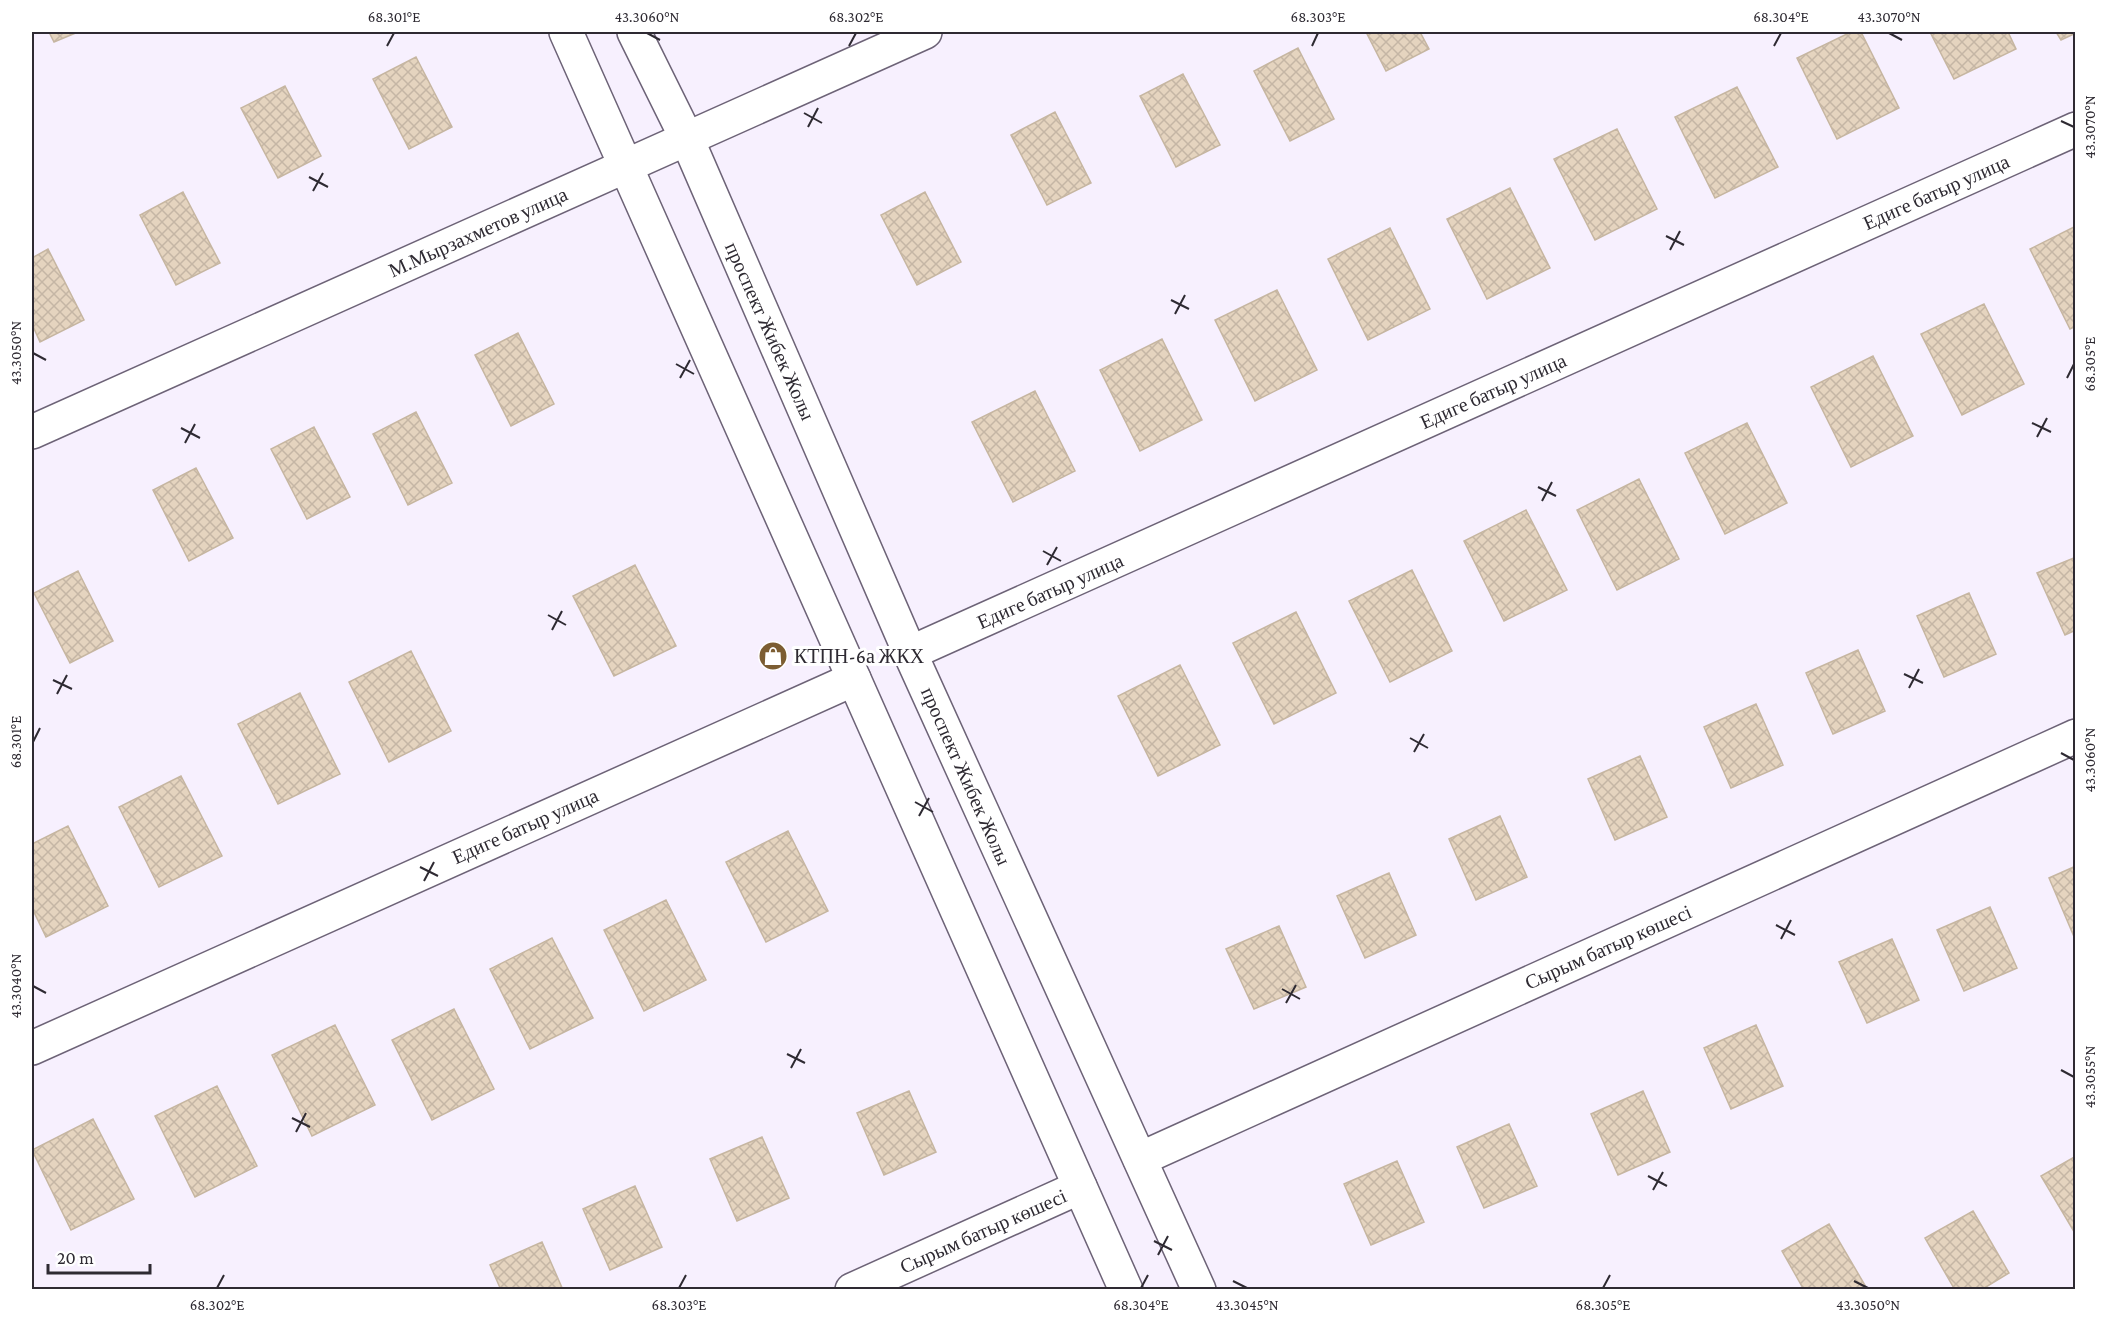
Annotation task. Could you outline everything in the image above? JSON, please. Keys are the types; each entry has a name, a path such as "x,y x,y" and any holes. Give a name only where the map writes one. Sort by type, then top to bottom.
{"street":[{"path":"566,32 1126,1290"},
{"name":"проспект Жибек Жолы","path":"634,32 687,139 910,653 1199,1290"},
{"name":"М.Мырзахметов улица","path":"32,432 925,32"},
{"name":"Едиге батыр улица","path":"910,653 2076,129"},
{"name":"Едиге батыр улица","path":"32,1048 854,679"},
{"name":"Сырым батыр көшесі","path":"1140,1159 2076,736"},
{"name":"Сырым батыр көшесі","path":"852,1290 1080,1187"}],"building":[{"path":"49,32 78,32 54,42"},
{"path":"1366,32 1420,32 1429,49 1386,71"},
{"path":"1851,32 1861,32 1899,108 1837,139 1797,58"},
{"path":"1930,32 2008,32 2016,49 1954,79"},
{"path":"2056,32 2076,32 2076,33 2061,40"},
{"path":"1298,48 1334,119 1290,141 1254,71"},
{"path":"416,57 452,127 409,149 373,79"},
{"path":"1183,74 1220,145 1176,167 1140,96"},
{"path":"285,86 321,156 278,178 241,108"},
{"path":"1737,87 1778,167 1715,198 1675,117"},
{"path":"1055,112 1091,183 1047,205 1011,135"},
{"path":"1617,129 1657,209 1595,240 1554,159"},
{"path":"1510,188 1550,268 1487,299 1447,219"},
{"path":"183,192 220,263 176,285 140,215"},
{"path":"925,192 961,262 917,285 881,215"},
{"path":"2076,226 2076,326 2070,329 2030,249"},
{"path":"1390,228 1430,309 1368,340 1328,259"},
{"path":"48,249 84,320 40,342 32,324 32,258"},
{"path":"1277,290 1317,370 1255,401 1215,320"},
{"path":"1984,304 2024,384 1962,415 1921,334"},
{"path":"518,333 554,404 511,426 475,355"},
{"path":"1162,339 1202,420 1140,451 1100,370"},
{"path":"1873,356 1913,436 1851,467 1811,387"},
{"path":"1035,391 1075,471 1013,502 972,422"},
{"path":"416,412 452,483 408,505 373,434"},
{"path":"1747,423 1787,503 1725,534 1685,453"},
{"path":"314,427 350,497 307,519 271,449"},
{"path":"196,468 233,538 189,561 153,490"},
{"path":"1639,479 1679,559 1617,590 1577,510"},
{"path":"1526,510 1567,590 1504,621 1464,541"},
{"path":"2076,557 2076,630 2065,635 2037,573"},
{"path":"635,565 676,646 614,676 573,596"},
{"path":"1412,570 1452,651 1390,682 1349,601"},
{"path":"78,571 113,641 70,663 34,593"},
{"path":"1969,593 1996,654 1944,677 1917,616"},
{"path":"1296,612 1336,693 1274,724 1233,643"},
{"path":"1858,650 1885,711 1833,734 1806,673"},
{"path":"411,651 451,731 389,762 349,682"},
{"path":"1180,665 1220,745 1158,776 1118,696"},
{"path":"300,693 340,774 278,804 238,724"},
{"path":"1756,704 1783,765 1731,788 1704,727"},
{"path":"1640,756 1667,817 1615,840 1588,779"},
{"path":"181,776 222,856 159,887 119,807"},
{"path":"1500,816 1527,877 1476,900 1449,839"},
{"path":"68,826 108,906 46,937 32,908 32,844"},
{"path":"788,831 828,911 766,942 726,862"},
{"path":"2076,866 2076,939 2075,939 2049,878"},
{"path":"1389,873 1416,935 1365,958 1337,896"},
{"path":"666,900 706,980 644,1011 604,930"},
{"path":"1990,907 2017,968 1964,991 1937,930"},
{"path":"1279,926 1306,987 1254,1009 1226,949"},
{"path":"552,938 593,1018 530,1049 490,969"},
{"path":"1892,939 1919,1000 1867,1023 1839,962"},
{"path":"454,1009 494,1089 432,1120 392,1040"},
{"path":"335,1025 375,1105 312,1136 272,1055"},
{"path":"1756,1025 1783,1086 1731,1109 1704,1048"},
{"path":"217,1086 257,1166 195,1197 155,1116"},
{"path":"909,1091 936,1152 884,1175 857,1113"},
{"path":"1643,1091 1670,1152 1618,1175 1591,1114"},
{"path":"93,1119 134,1199 71,1230 32,1150"},
{"path":"1509,1124 1537,1186 1484,1208 1457,1147"},
{"path":"762,1137 789,1198 737,1221 710,1159"},
{"path":"2076,1156 2076,1235 2041,1176"},
{"path":"1397,1161 1424,1222 1371,1245 1344,1184"},
{"path":"635,1186 662,1247 610,1270 583,1209"},
{"path":"1973,1211 2009,1273 1981,1290 1955,1290 1925,1238"},
{"path":"1829,1224 1866,1287 1861,1290 1804,1290 1782,1251"},
{"path":"542,1242 563,1290 501,1290 490,1265"}],"place":[{"name":"КТПН-6а ЖКХ","path":"773,656"}]}
